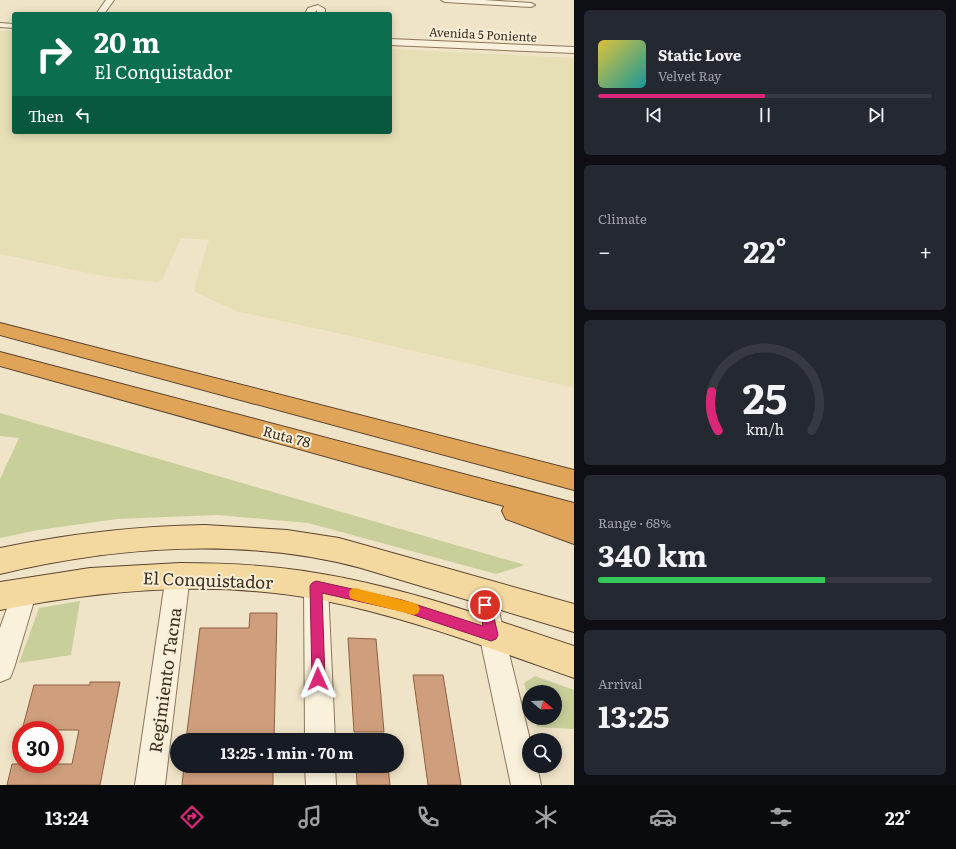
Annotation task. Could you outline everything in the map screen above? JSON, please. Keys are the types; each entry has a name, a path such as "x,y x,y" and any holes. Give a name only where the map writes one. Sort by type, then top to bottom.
{"highway":[{"path":"0,329 574,480"},
{"name":"Ruta 78","path":"0,360 574,514"},
{"path":"442,446 574,468"},
{"path":"347,452 574,532"}],"main road":[{"path":"0,560 86,545 169,538 240,538 327,548 574,618"},
{"name":"El Conquistador","path":"12,593 77,582 127,576 178,575 246,578 316,586 402,606 574,662"}],"street":[{"path":"101,12 110,0"},
{"path":"445,0 531,4"},
{"path":"310,12 311,10 320,7"},
{"path":"0,25 12,26"},
{"name":"Avenida 5 Poniente","path":"392,42 574,50"},
{"name":"Regimiento Tacna","path":"150,785 178,575"},
{"path":"316,586 320,733"},
{"path":"482,591 526,785"},
{"path":"0,668 12,593"},
{"path":"320,773 321,785"}],"shaded area":[{"path":"0,31 12,31 12,134 392,134 392,49 574,58 574,388 236,311 195,292 195,285 209,240 181,238 162,280 157,282 107,277 0,254"}],"green space":[{"path":"0,413 525,565 496,574 308,523 218,515 117,519 38,530 0,538 0,479 19,438 0,436"},
{"path":"80,601 71,655 19,663 39,608"},
{"path":"535,676 560,685 525,685 524,683"},
{"path":"562,686 574,690 574,729 537,727 536,725 562,725"}],"building":[{"path":"250,613 277,613 274,733 187,733 200,628 249,628"},
{"path":"348,638 376,639 384,732 354,732"},
{"path":"413,675 443,675 461,785 428,785"},
{"path":"90,682 120,682 100,785 7,785 12,764 12,773 64,773 64,764 72,764 79,730 64,730 64,721 24,721 34,685 90,685"},
{"path":"183,773 273,773 273,785 182,785"},
{"path":"356,773 389,773 390,785 357,785"}],"slow traffic":[{"path":"355,594 414,609"}],"route":[{"path":"318,679 316,586 402,606 446,619 491,635 485,605"}]}
